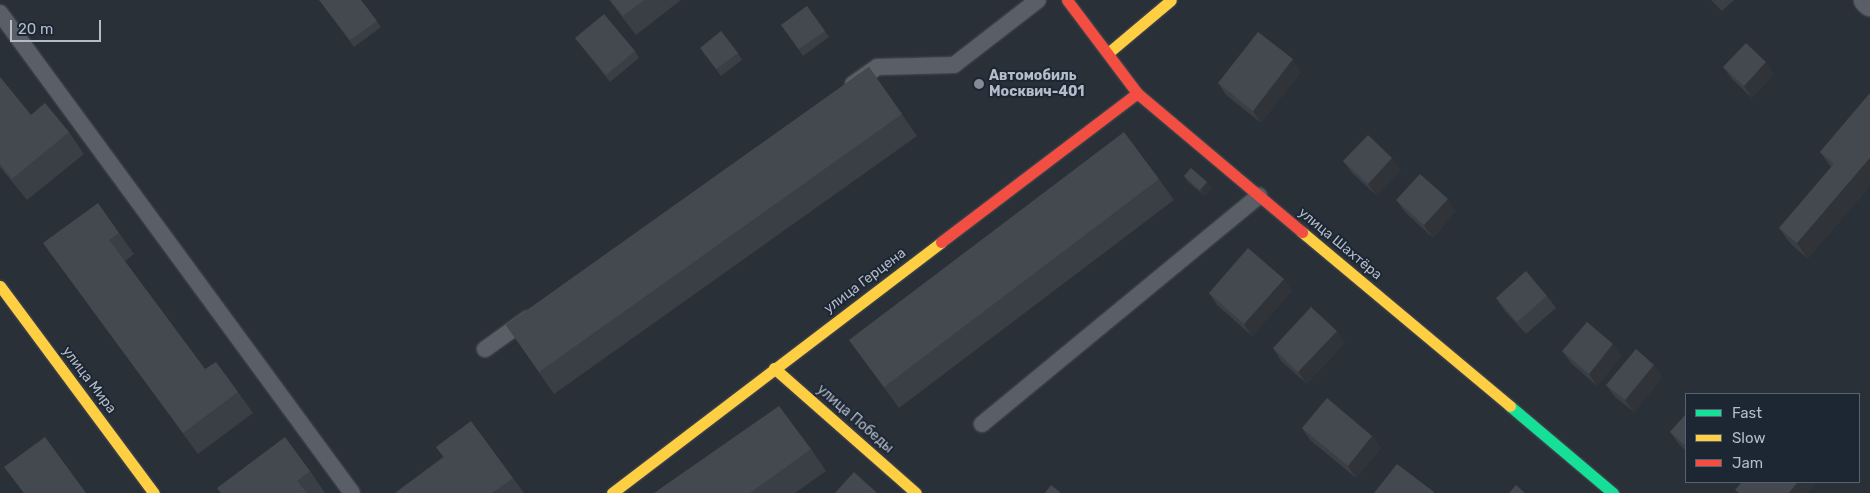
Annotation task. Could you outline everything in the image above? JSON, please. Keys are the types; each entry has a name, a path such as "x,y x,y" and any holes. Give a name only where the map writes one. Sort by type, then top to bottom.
{"street":[{"name":"улица Шахтёра","path":"1067,0 1137,93 1613,493"},
{"path":"1108,53 1171,0"},
{"name":"улица Герцена","path":"612,493 1137,93"},
{"name":"улица Мира","path":"0,286 154,493"},
{"name":"улица Победы","path":"774,368 916,493"}],"lane":[{"path":"837,95 877,67 954,65 1038,0"},
{"path":"0,13 352,493"},
{"path":"982,424 1259,196"},
{"path":"485,349 541,308"}],"building":[{"path":"319,0 361,0 377,21 350,40"},
{"path":"610,0 644,0 623,16"},
{"path":"807,6 825,31 799,49 781,25"},
{"path":"604,14 635,51 606,75 575,38"},
{"path":"721,31 738,53 716,69 700,48"},
{"path":"1258,32 1293,59 1253,111 1218,83"},
{"path":"1746,43 1766,62 1744,86 1723,67"},
{"path":"869,67 902,114 539,372 506,325"},
{"path":"0,77 31,115 45,103 69,132 12,179 0,164"},
{"path":"1870,93 1870,158 1797,243 1779,228 1834,164 1820,152"},
{"path":"1124,132 1159,179 884,387 849,340"},
{"path":"1368,135 1392,158 1368,184 1343,161"},
{"path":"1191,168 1207,182 1200,190 1184,176"},
{"path":"1420,174 1448,199 1424,225 1396,200"},
{"path":"98,203 119,233 109,240 205,369 216,362 238,392 183,433 43,243"},
{"path":"1248,248 1284,279 1244,324 1209,293"},
{"path":"1526,271 1547,296 1517,322 1496,298"},
{"path":"1311,307 1337,331 1298,372 1273,348"},
{"path":"1587,322 1613,344 1589,374 1562,351"},
{"path":"1636,349 1654,365 1625,400 1606,385"},
{"path":"1327,398 1372,436 1348,466 1302,428"},
{"path":"779,406 811,449 750,493 654,493"},
{"path":"1685,415 1685,445 1670,432"},
{"path":"471,421 513,478 492,493 395,493 444,457 436,447"},
{"path":"45,437 86,493 24,493 4,467"},
{"path":"285,437 310,471 297,481 307,493 221,493 217,488"},
{"path":"1397,464 1434,492 1374,493"},
{"path":"854,472 877,493 835,493"},
{"path":"1741,483 1797,483 1789,493 1739,493 1735,490"},
{"path":"1051,485 1061,493 1045,493"},
{"path":"1516,485 1525,493 1509,493"}],"traffic: fast":[{"path":"1510,406 1613,493"}],"traffic: slow":[{"path":"1108,53 1171,0"},
{"path":"1302,232 1510,406"},
{"path":"612,493 941,242"},
{"path":"0,286 154,493"},
{"path":"774,368 916,493"}],"traffic: jam":[{"path":"1067,0 1137,93 1302,232"},
{"path":"941,242 1137,93"}],"place":[{"name":"Автомобиль Москвич-401","path":"979,84"}]}
